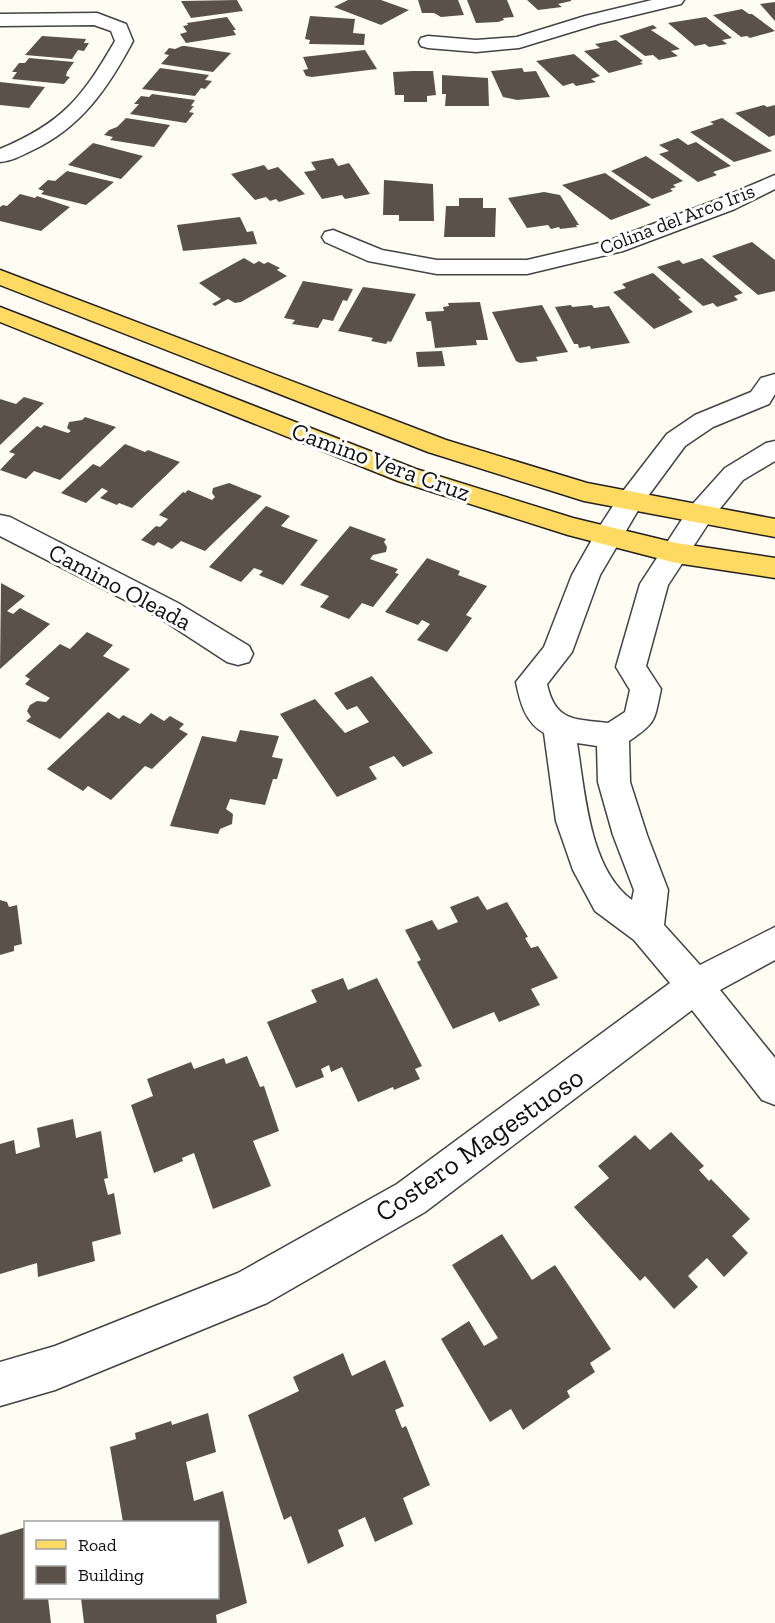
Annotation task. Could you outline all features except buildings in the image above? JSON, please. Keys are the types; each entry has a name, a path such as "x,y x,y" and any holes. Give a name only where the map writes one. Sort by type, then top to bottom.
{"main road":[{"name":"Camino Vera Cruz","path":"0,278 437,446 584,492 775,528"},
{"name":"Camino Vera Cruz","path":"0,314 407,475 608,536 676,553 775,568"}],"street":[{"path":"428,42 476,46 519,42 592,20 675,0"},
{"path":"0,20 97,19 119,28 124,41 101,84 73,117 43,138 2,156"},
{"name":"Colina del Arco Iris","path":"333,237 376,256 437,267 527,267 615,246 727,204 775,181"},
{"path":"775,382 770,383 760,398 704,421 676,440 630,501 586,575 557,652 531,682 533,701 542,718 560,728 613,736 639,718 646,688 631,666 654,584 700,514 734,474 775,449"},
{"name":"Camino Oleada","path":"0,524 168,610 238,654"},
{"path":"560,728 573,821 585,860 607,901 646,929 695,986 775,1087"},
{"path":"613,736 614,782 630,835 651,890 646,929"},
{"name":"Costero Magestuoso","path":"0,1384 55,1368 252,1288 411,1198 695,986 775,942"}]}
